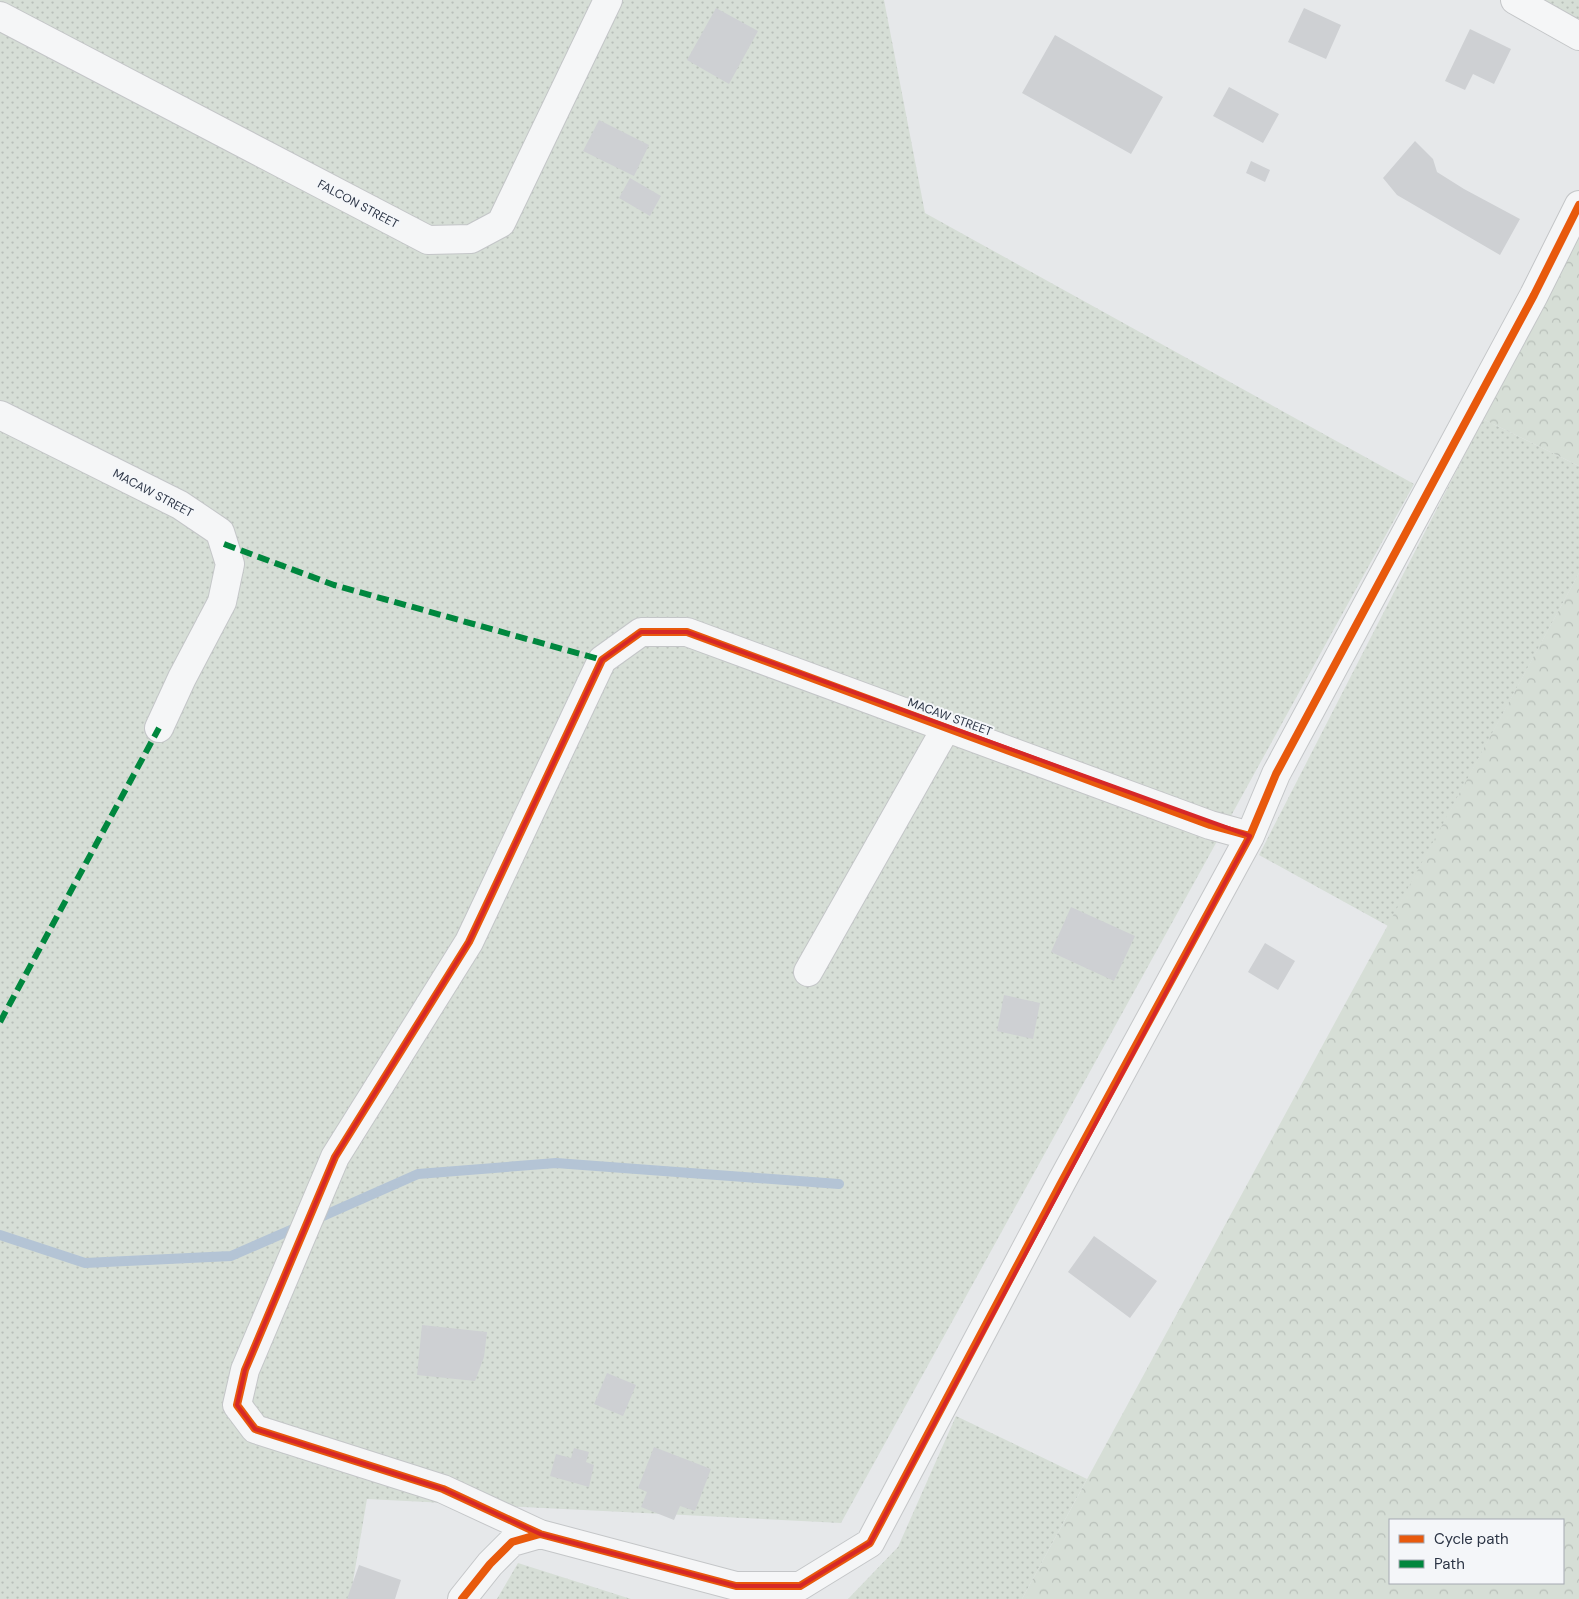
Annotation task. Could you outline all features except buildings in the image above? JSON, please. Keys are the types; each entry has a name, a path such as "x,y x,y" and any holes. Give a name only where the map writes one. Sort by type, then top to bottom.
{"street":[{"name":"FALCON STREET","path":"0,16 428,240 472,239 501,223 608,0"},
{"path":"1515,0 1579,36"},
{"path":"462,1599 490,1564 512,1542 540,1534 736,1586 800,1586 870,1543 1058,1190 1250,836 1276,774 1534,295 1579,205"},
{"name":"MACAW STREET","path":"0,415 180,504 220,532 230,564 222,602 182,678 159,728"},
{"name":"MACAW STREET","path":"540,1534 444,1489 255,1429 237,1405 245,1370 335,1157 469,942 602,660 641,632 687,632 1200,821 1250,836"},
{"path":"808,972 946,728"}],"highlighted area":[{"path":"641,632 687,632 1250,836 870,1543 800,1586 736,1586 540,1534 443,1489 255,1429 237,1405 245,1370 335,1157 469,942 602,660"}],"green space":[{"path":"0,0 884,0 925,213 1414,484 841,1523 367,1499 350,1599 0,1599"},
{"path":"1532,0 1579,0 1579,25"},
{"path":"1579,225 1579,466 1483,419"},
{"path":"1483,419 1579,466 1579,573 1388,926 1259,855"},
{"path":"1579,573 1579,1599 1022,1599"},
{"path":"956,1416 1087,1479 1022,1599 848,1599 898,1547"},
{"path":"518,1563 631,1599 497,1599"}],"waterway":[{"path":"314,1220 418,1174 556,1163 839,1184"},
{"path":"0,1235 85,1263 231,1256 300,1226"}],"marked path":[{"path":"224,544 334,585 602,660"},
{"path":"0,1022 159,728"}],"cycle path":[{"path":"462,1599 490,1564 512,1542 540,1534 736,1586 800,1586 870,1543 1062,1181 1250,836 1276,774 1534,295 1579,205"},
{"path":"540,1534 443,1489 255,1429 237,1405 245,1370 335,1157 469,942 602,660 641,632 687,632 1210,825 1250,836"}]}
